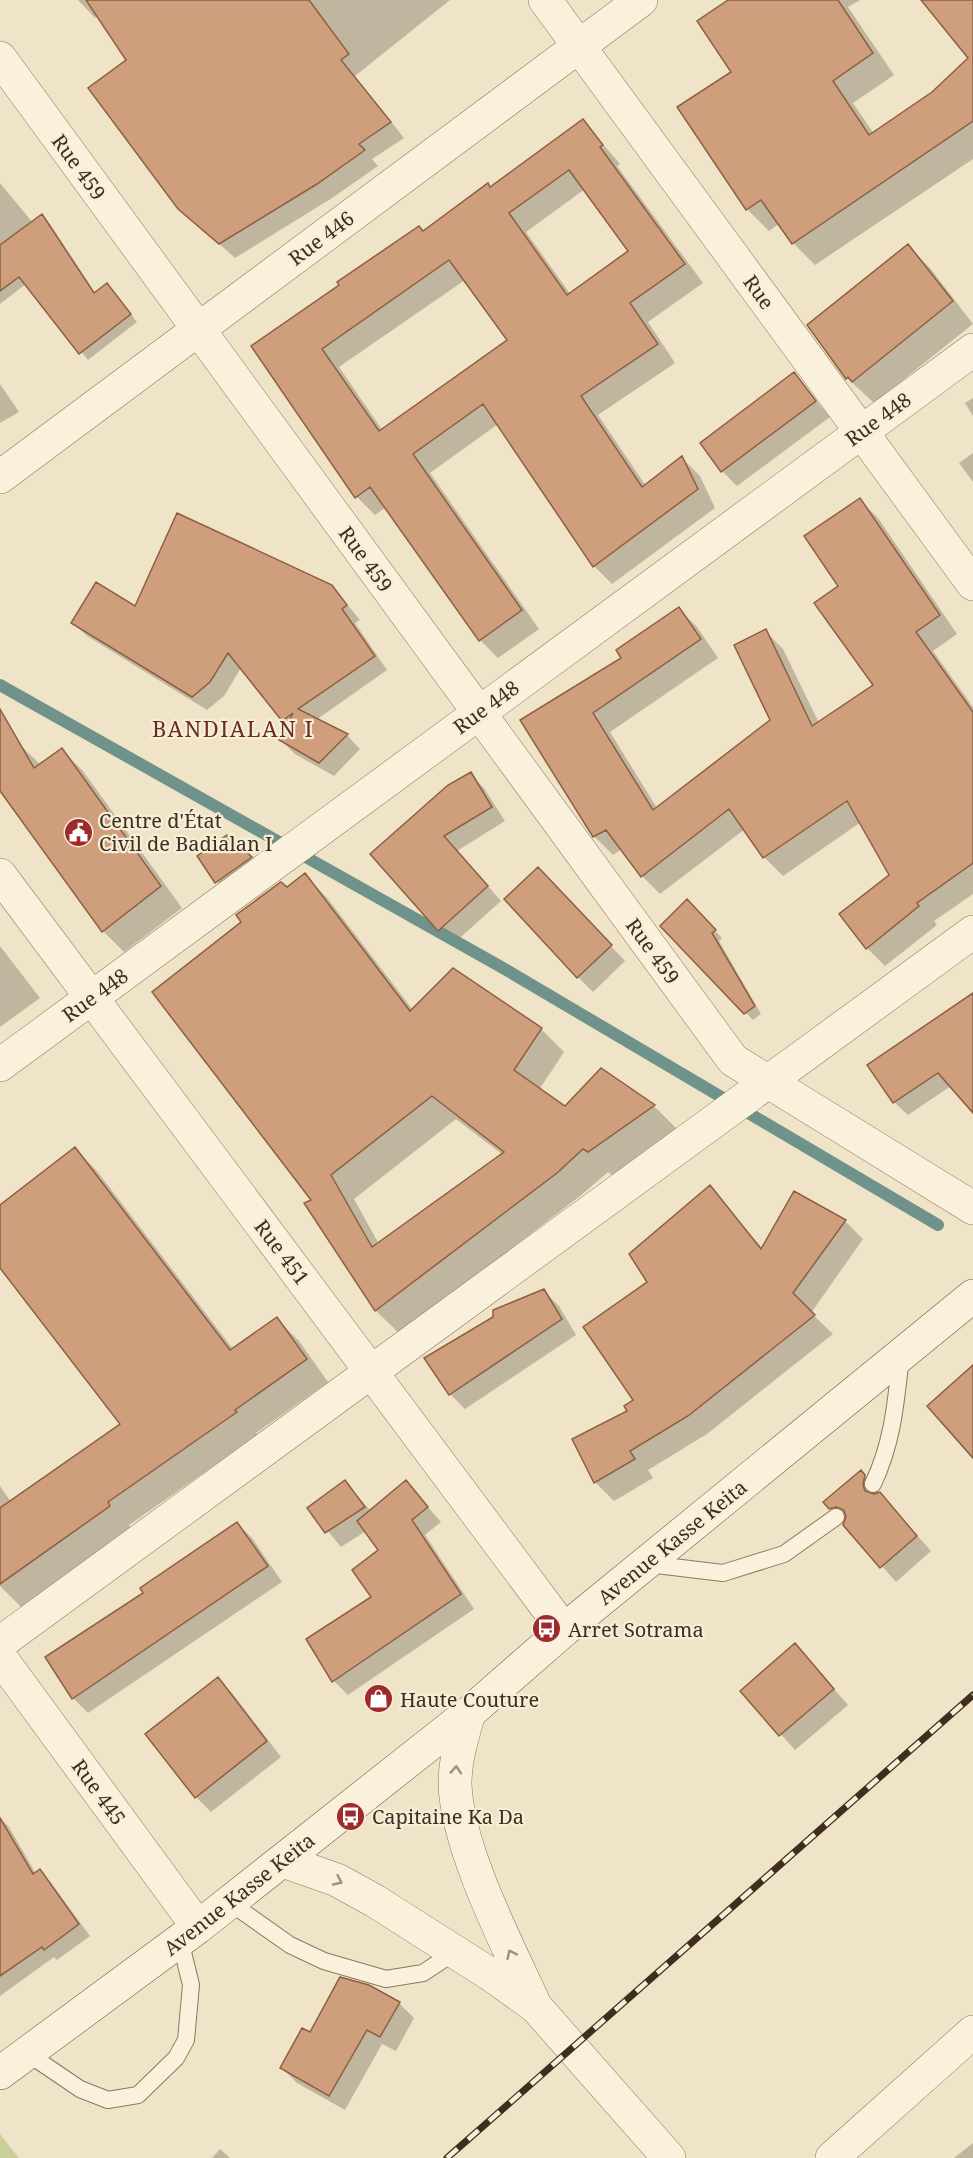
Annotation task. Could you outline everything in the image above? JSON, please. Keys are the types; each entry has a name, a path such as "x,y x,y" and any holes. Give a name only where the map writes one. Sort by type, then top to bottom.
{"street":[{"name":"Rue","path":"544,0 973,584"},
{"name":"Rue 446","path":"0,477 641,0"},
{"name":"Rue 459","path":"0,58 733,1060 762,1086"},
{"name":"Rue 448","path":"0,1065 973,350"},
{"name":"Rue 451","path":"0,875 564,1630"},
{"path":"0,1642 973,932"},
{"path":"762,1086 973,1208"},
{"name":"Avenue Kasse Keita","path":"0,2073 189,1934 469,1713 564,1630 973,1296"},
{"name":"Rue 445","path":"0,1658 189,1934"},
{"path":"469,1713 457,1755 455,1784 458,1819 503,1935 536,2007"},
{"path":"283,1861 337,1880 493,1976 536,2007 669,2158"},
{"path":"832,2158 973,2032"}],"lane":[{"path":"873,1484 885,1460 894,1424 901,1355"},
{"path":"645,1564 723,1573 784,1554 836,1517"},
{"path":"229,1902 290,1945 324,1961 386,1979 423,1973 453,1953"},
{"path":"27,2053 89,2093 108,2100 138,2095 176,2058 186,2040 191,1985 189,1934"}],"green space":[{"path":"0,2134 19,2158 0,2158"}],"building":[{"path":"86,0 309,0 349,54 341,60 391,122 359,144 365,150 317,184 219,244 178,209 88,88 126,60"},
{"path":"728,0 838,0 873,53 833,81 869,135 932,92 968,58 921,0 973,0 973,121 792,244 761,200 746,210 677,107 731,72 697,21"},
{"path":"583,119 603,145 600,147 685,264 630,303 658,344 581,396 642,487 682,456 698,489 593,567 483,404 413,454 522,610 479,641 370,487 355,498 251,346 339,285 337,282 419,226 423,231 488,183 490,187","holes":["569,170 628,251 567,295 509,213","449,260 507,340 379,431 322,349"]},
{"path":"42,214 94,293 107,283 131,314 79,354 19,277 0,291 0,245"},
{"path":"908,244 953,301 852,382 848,377 846,379 807,325"},
{"path":"794,372 816,401 721,472 700,443"},
{"path":"860,498 940,615 916,632 973,712 973,863 917,903 919,906 866,949 839,914 889,875 847,801 763,858 729,809 641,877 606,830 593,837 520,720 621,658 616,650 679,607 701,639 593,713 653,810 770,720 734,645 766,629 812,726 873,685 814,603 838,586 804,536"},
{"path":"177,513 332,585 347,605 342,609 375,656 298,709 348,734 319,763 279,740 293,713 282,721 228,653 210,682 192,697 71,623 96,582 135,606"},
{"path":"0,709 34,768 62,748 161,886 102,932 0,791"},
{"path":"471,772 492,807 444,836 488,886 438,931 370,854 448,785"},
{"path":"227,835 252,857 215,883 197,856"},
{"path":"538,867 612,945 577,978 504,899"},
{"path":"305,873 410,1011 453,968 542,1028 514,1070 565,1106 601,1068 655,1105 588,1152 583,1149 557,1173 375,1311 304,1203 311,1200 152,992 241,922 236,915 281,882 287,887","holes":["432,1096 504,1152 372,1247 331,1175"]},
{"path":"687,899 716,930 712,933 755,1006 744,1014 660,926"},
{"path":"973,993 973,1113 938,1073 893,1103 867,1065"},
{"path":"75,1147 230,1350 277,1317 307,1359 235,1410 237,1412 108,1502 110,1506 0,1584 0,1508 120,1424 0,1268 0,1205"},
{"path":"710,1185 761,1249 794,1191 846,1220 793,1293 815,1315 688,1416 630,1451 635,1459 594,1483 572,1439 627,1411 624,1406 633,1400 583,1327 647,1282 629,1254"},
{"path":"544,1289 562,1319 449,1395 424,1358 493,1317 493,1310"},
{"path":"973,1365 973,1458 927,1406"},
{"path":"861,1470 865,1475 863,1485 865,1491 874,1494 880,1492 917,1536 880,1568 843,1525 846,1517 844,1510 836,1507 829,1509 823,1502"},
{"path":"345,1480 365,1507 325,1533 307,1508"},
{"path":"406,1480 428,1507 412,1520 461,1594 332,1682 306,1639 371,1597 352,1570 378,1550 357,1521"},
{"path":"237,1522 268,1566 72,1699 45,1657 143,1593 140,1588"},
{"path":"795,1643 834,1689 779,1736 740,1691"},
{"path":"218,1677 267,1741 195,1798 145,1734"},
{"path":"0,1818 33,1874 40,1869 79,1924 44,1950 42,1947 0,1976"},
{"path":"340,1977 369,1985 400,2002 380,2037 367,2030 329,2096 280,2068 302,2028 310,2032"}],"waterway":[{"path":"0,685 503,968 938,1225"}],"railway":[{"path":"447,2158 973,1695"}],"place":[{"name":"Centre d'État Civil de Badialan I","path":"78,832"},
{"name":"Arret Sotrama","path":"547,1629"},
{"name":"Haute Couture","path":"379,1699"},
{"name":"Capitaine Ka Da","path":"351,1816"}],"district":[{"name":"BANDIALAN I","path":"233,728"}]}
